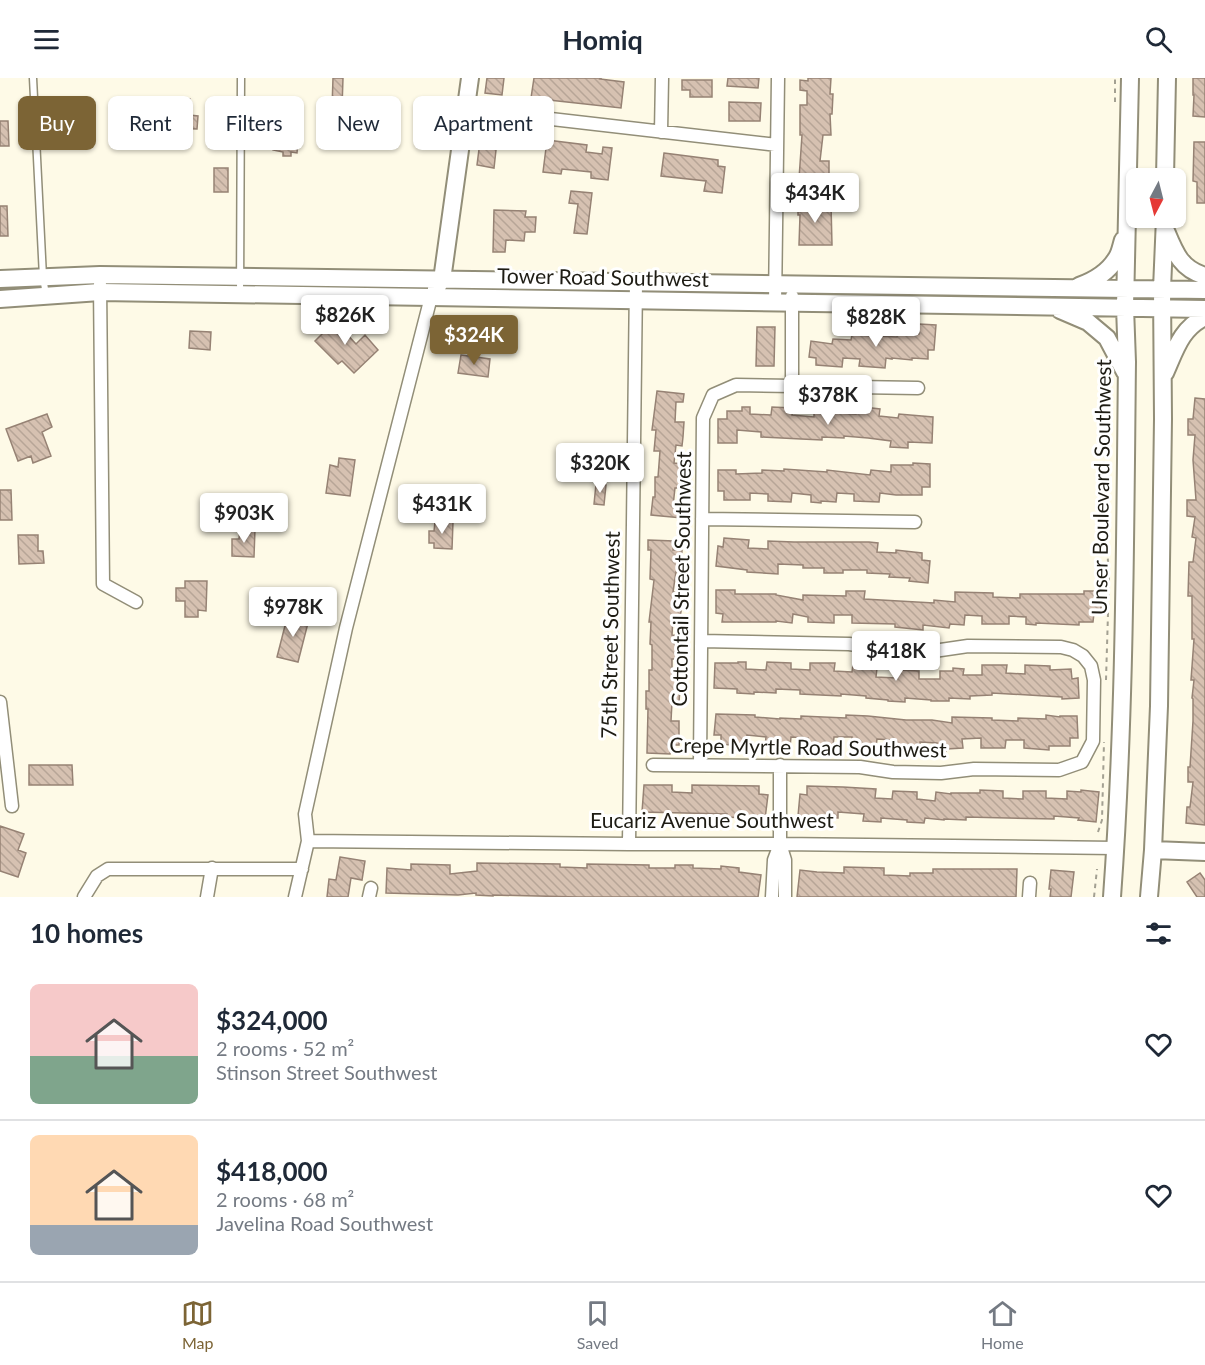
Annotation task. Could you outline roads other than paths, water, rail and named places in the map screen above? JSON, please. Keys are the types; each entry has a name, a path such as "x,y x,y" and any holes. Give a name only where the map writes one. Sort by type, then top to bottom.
{"street":[{"path":"467,96 470,78"},
{"path":"661,132 662,78"},
{"path":"778,78 775,284 783,303 792,385 918,388"},
{"name":"Unser Boulevard Southwest","path":"1129,168 1130,78"},
{"path":"1165,168 1167,78"},
{"path":"554,119 777,145"},
{"path":"295,897 308,841 305,814 346,628 431,297 442,280 459,150"},
{"path":"1073,288 1091,281 1117,259 1127,228"},
{"name":"Unser Boulevard Southwest","path":"1112,897 1122,720 1119,371 1125,308 1128,228"},
{"path":"1149,897 1159,706 1162,290 1165,228"},
{"path":"1167,228 1180,261 1194,272 1205,276"},
{"name":"Tower Road Southwest","path":"0,279 100,275 1205,290"},
{"path":"100,275 103,584 136,602"},
{"name":"75th Street Southwest","path":"629,844 636,282"},
{"path":"783,303 792,284"},
{"name":"Tower Road Southwest","path":"0,299 100,292 1205,309"},
{"path":"1053,307 1088,322 1107,338 1119,371"},
{"path":"1163,376 1185,332 1194,322 1205,317"},
{"name":"Cottontail Street Southwest","path":"700,765 703,418 713,395 736,385 792,385"},
{"path":"702,519 915,522"},
{"name":"Crepe Myrtle Road Southwest","path":"653,765 860,767 893,772 941,773 974,769 1059,770 1082,762 1099,741 1094,680 1090,666 1083,656 1073,650 1061,647 968,646 927,652 849,644 702,641"},
{"path":"0,702 12,806"},
{"path":"780,765 780,844 785,860 785,897"},
{"name":"Eucariz Avenue Southwest","path":"308,841 1116,848"},
{"path":"772,897 774,860 780,844"},
{"path":"1153,850 1205,852"},
{"path":"207,897 213,868"},
{"path":"84,897 97,876 108,869 302,869"},
{"path":"1029,897 1030,883"}],"lane":[{"path":"33,78 43,277 46,296"},
{"path":"240,294 241,78"}]}
